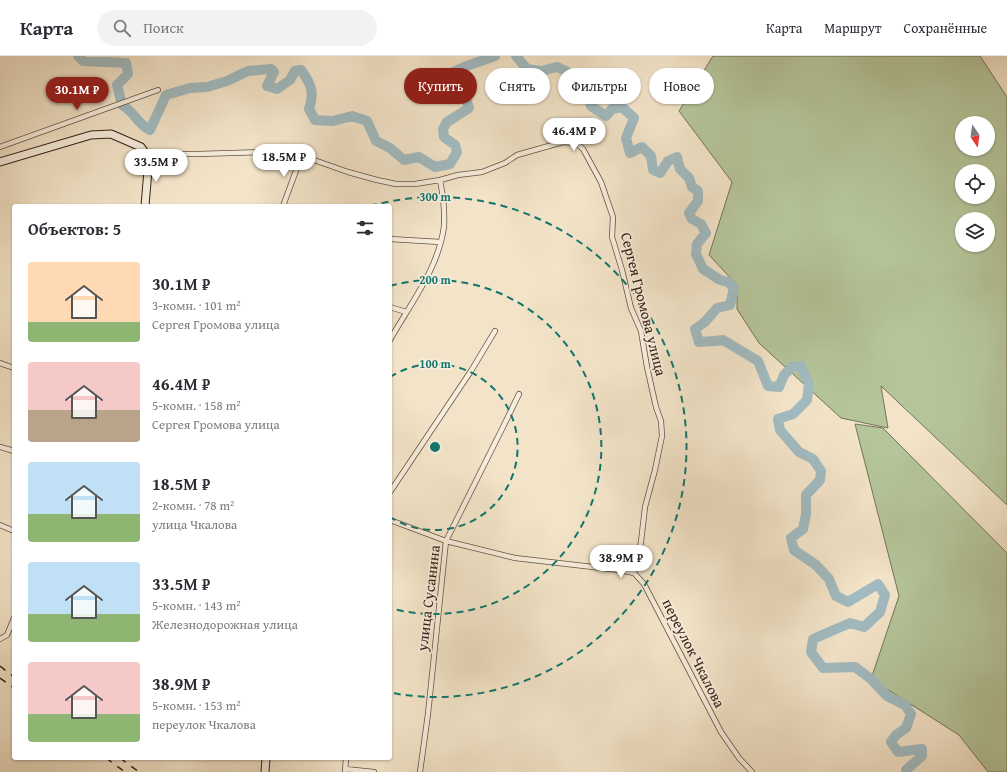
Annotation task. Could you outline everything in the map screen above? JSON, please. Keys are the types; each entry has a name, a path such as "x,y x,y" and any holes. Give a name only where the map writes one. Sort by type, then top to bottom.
{"street":[{"path":"0,147 158,90"},
{"path":"0,162 91,135 112,134 142,147 149,158 145,204"},
{"name":"Сергея Громова улица","path":"149,158 168,154 262,152 287,154 314,160 348,172 396,184 415,184 440,180 458,175 482,172 505,163 517,155 563,142 576,143 583,149 601,182 613,216 612,237 622,270 630,308 641,331 646,367 661,421 662,436 655,470 644,507 641,542 634,573"},
{"path":"284,204 301,157"},
{"path":"392,336 425,280 438,254 444,226 444,203 440,180"},
{"path":"392,238 440,242"},
{"path":"392,308 406,312"},
{"path":"392,489 471,371 495,331"},
{"path":"0,363 12,367"},
{"name":"улица Сусанина","path":"420,772 428,714 446,541 519,394"},
{"path":"0,447 12,450"},
{"path":"392,521 446,541 515,558 634,573"},
{"path":"0,525 12,530"},
{"name":"переулок Чкалова","path":"634,573 644,584 721,732 739,758 752,772"},
{"path":"0,639 7,635 12,623"},
{"path":"265,772 266,760"},
{"path":"346,760 345,771 374,772"}],"green space":[{"path":"713,56 980,56 1007,97 1007,505 881,386 888,428 841,418 759,343 737,309 737,285 709,255 732,182 679,111 683,104 714,104 714,68 706,68"},
{"path":"855,424 883,428 1007,553 1007,772 988,772 959,735 871,679 899,596"}],"waterway":[{"path":"78,56 83,61 126,63 128,74 117,85 121,101"},
{"path":"122,105 150,130 166,95 190,88 207,87 227,81 248,71 271,69 274,72 267,86 277,89 290,80 295,71 301,70 310,84 312,98 309,109 315,120 333,121 352,116 367,121 376,141 390,148 404,160 419,157 435,167 450,164 457,152 455,145 444,137 443,129 447,122 469,108 466,100 454,85 453,72 495,56"},
{"path":"516,56 527,69 541,71 557,67 566,71 589,96 591,106 606,116 612,109 622,107 634,118 626,138 630,153 642,147 651,156 653,170 660,173 668,161 677,157 680,169 689,178 692,187 698,191 698,201 689,213 692,219 701,224 706,233 697,244 696,254 703,269 720,280 728,282 734,288 730,305 717,308 705,322 695,329 699,342 723,340 758,361 768,386 779,387 784,375 792,367 801,366 809,384 807,400 793,414 778,419 780,430 799,452 813,459 821,471 820,480 806,495 806,514 803,529 791,538 794,550 816,565 829,579 836,596 848,602 878,584 885,595 880,612 864,627 850,623 813,639 811,652 823,668 855,667 871,679 887,696 905,705 911,714 906,728 896,735 891,742 898,752 922,749 922,756 906,770 907,772"}],"railway":[{"path":"0,666 12,675"},
{"path":"0,678 12,687"},
{"path":"109,760 125,772"},
{"path":"123,760 139,772"}]}
